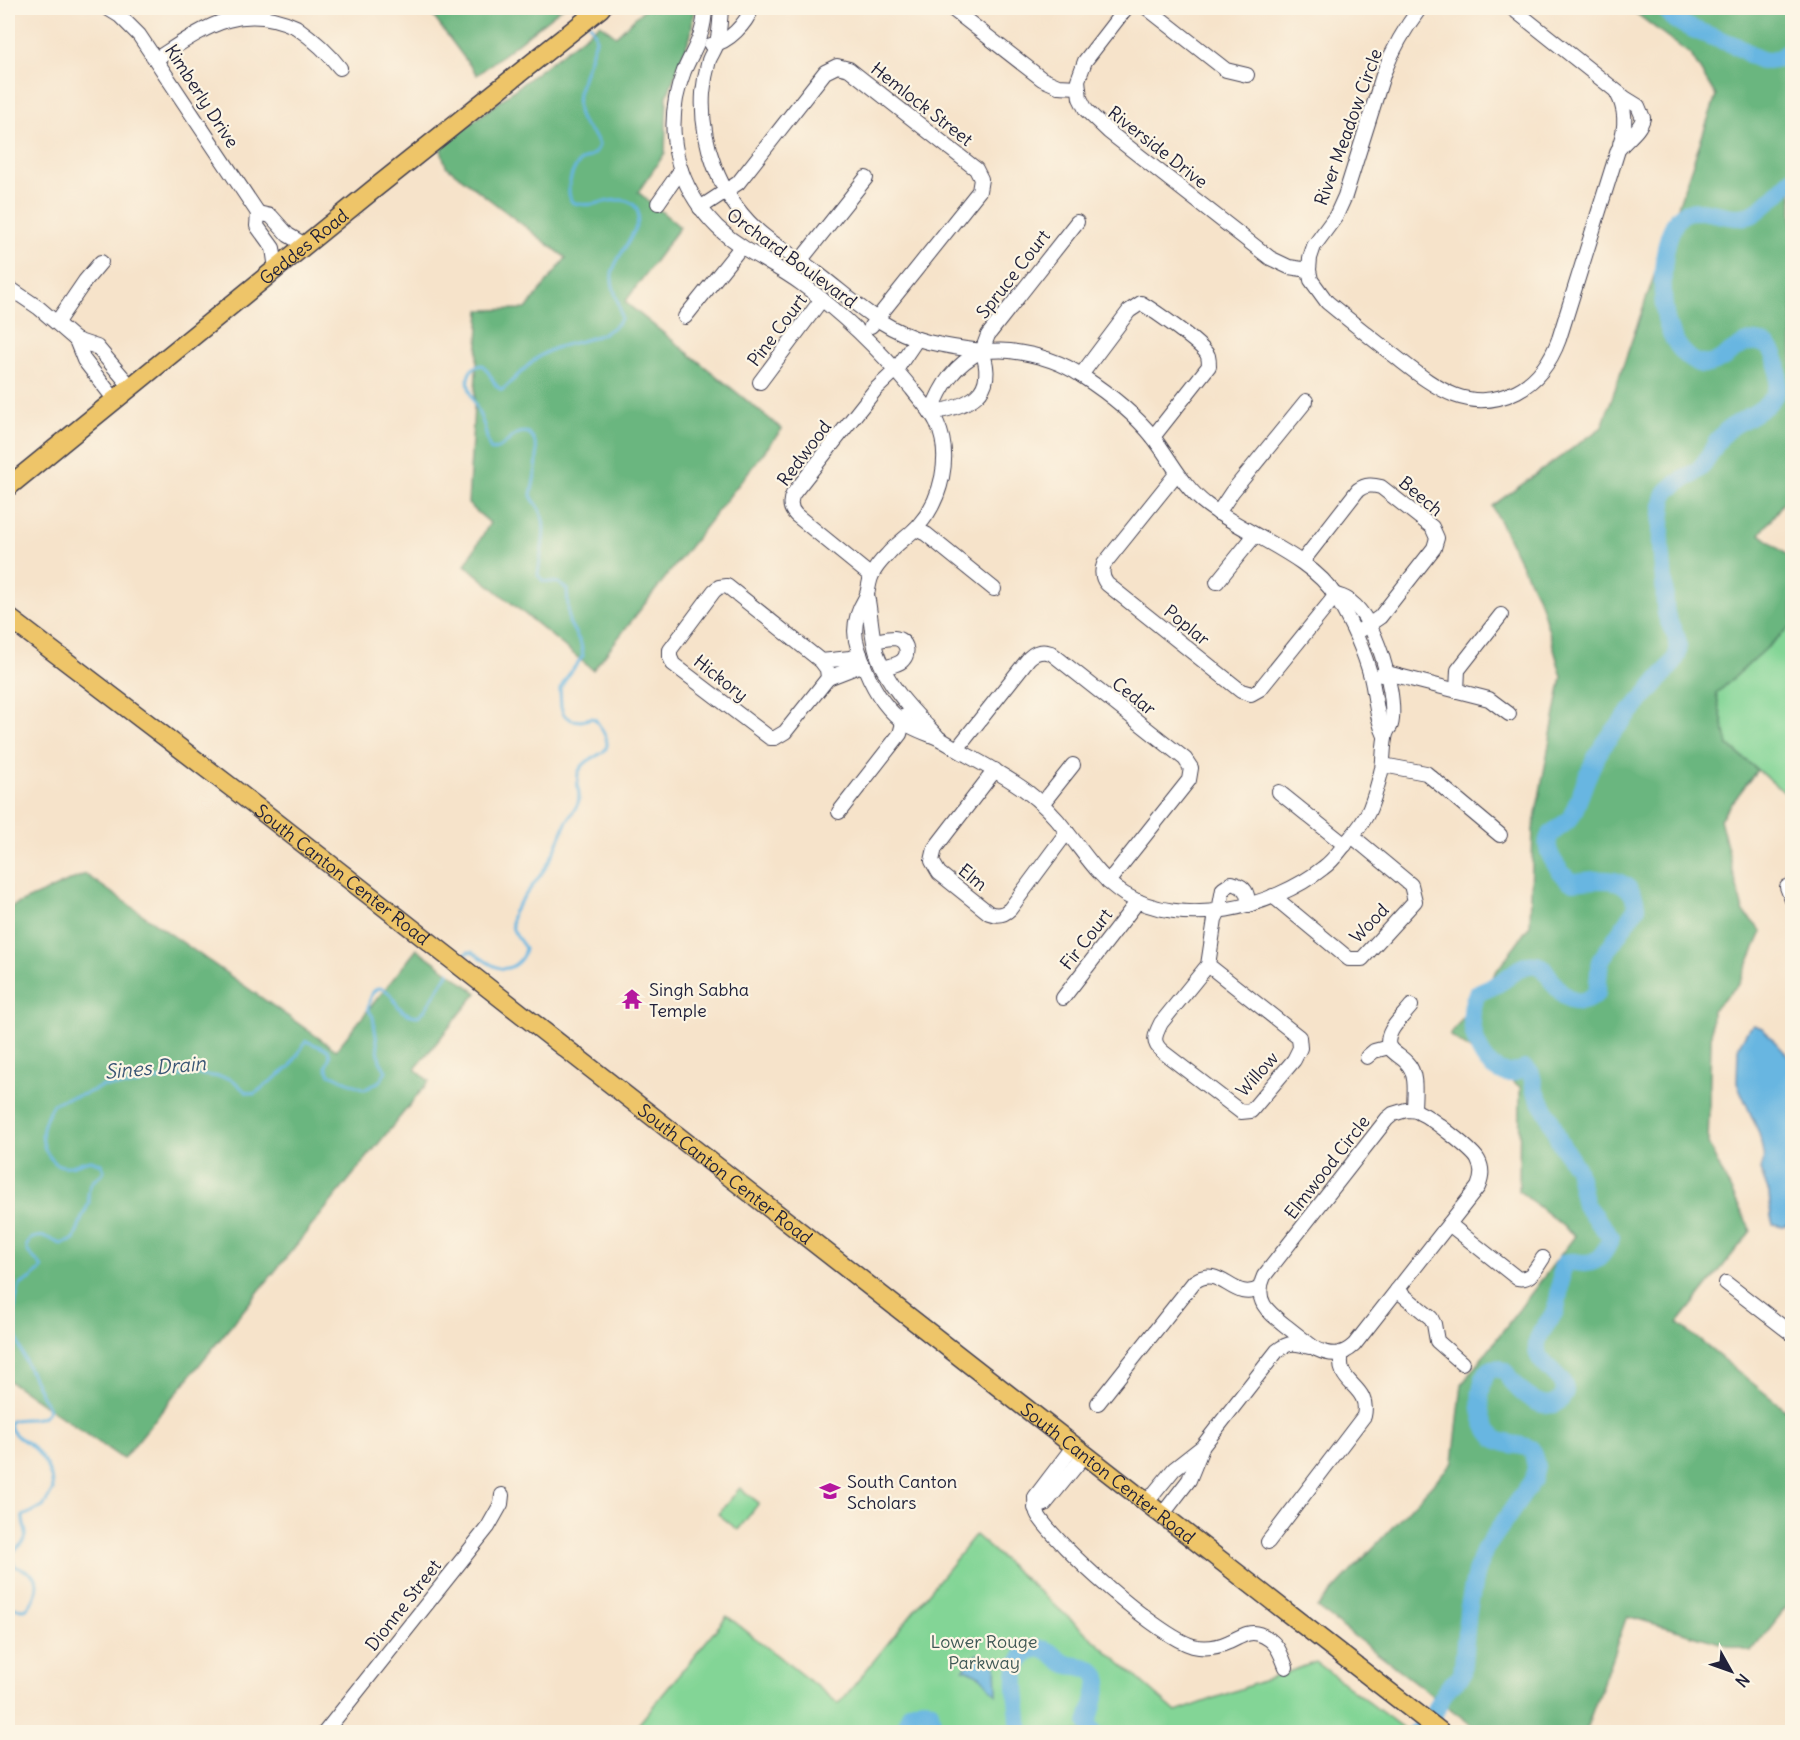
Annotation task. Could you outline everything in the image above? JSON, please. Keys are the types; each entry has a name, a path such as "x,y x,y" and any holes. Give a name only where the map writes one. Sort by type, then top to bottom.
{"main road":[{"name":"Geddes Road","path":"8,487 599,9"},
{"name":"South Canton Center Road","path":"8,617 268,816 1078,1451 1441,1732"}],"street":[{"name":"Kimberly Drive","path":"107,8 139,35 258,213 257,226 273,248 276,269"},
{"name":"Orchard Boulevard","path":"705,8 705,21 699,43 683,73 675,108 674,136 681,170 689,190 700,208 719,229 741,247 789,275 822,299 863,335 932,413 943,443 942,479 931,508 915,529 886,556 872,576 867,595 858,609 856,642 881,699 890,711 915,730 940,739 995,770 1042,804 1089,862 1108,882 1124,894 1156,908 1176,911 1219,911 1249,904 1273,896 1326,867 1368,814 1383,765 1385,736 1392,723 1387,673 1369,625 1353,603 1336,595"},
{"name":"Orchard Boulevard","path":"721,8 717,45 709,59 705,76 703,115 710,154 726,191 755,228 876,320 899,332 943,345 1032,355 1081,375 1131,412 1153,437 1194,495 1218,513 1302,562 1320,576 1336,595 1371,677 1380,725 1385,736"},
{"path":"699,43 706,46 717,45 732,34 752,8"},
{"path":"951,8 968,13 1042,79 1058,86 1078,87 1079,73 1084,61 1126,8"},
{"path":"1147,8 1226,70 1247,75"},
{"name":"River Meadow Circle","path":"1309,270 1314,246 1336,216 1345,196 1392,53 1401,35 1420,8"},
{"path":"1309,270 1314,284 1327,302 1434,386 1451,395 1471,400 1493,399 1510,394 1527,386 1548,364 1556,350 1618,150 1638,129 1643,118 1638,106 1512,8"},
{"path":"156,59 219,18 232,12 254,10 270,13 287,21 318,43 340,68"},
{"name":"Hemlock Street","path":"700,208 738,183 825,72 837,66 849,69 976,169 981,179 979,191 863,335"},
{"name":"Riverside Drive","path":"1078,87 1086,110 1109,132 1270,258 1289,267 1309,270"},
{"path":"658,203 681,170"},
{"path":"789,275 866,178"},
{"name":"Kimberly Drive","path":"258,213 271,216 288,235 305,245"},
{"name":"Spruce Court","path":"981,351 988,335 1077,222"},
{"path":"685,317 741,247"},
{"path":"57,322 101,262"},
{"path":"8,287 57,322 76,340 84,360 116,400"},
{"name":"Pine Court","path":"760,382 822,299"},
{"path":"1081,375 1129,311 1141,303 1155,311 1198,345 1208,355 1209,366 1153,437"},
{"name":"Redwood","path":"872,576 796,515 791,509 790,502 793,494 868,399 896,370 917,339"},
{"path":"76,340 97,347 131,387"},
{"path":"981,351 986,361 988,376 979,394 953,409 932,413 942,388 956,370 966,359 981,351"},
{"path":"1218,513 1232,492 1306,401"},
{"name":"Poplar","path":"1177,473 1104,564 1103,577 1107,584 1241,691 1251,694 1260,689 1336,595"},
{"name":"Beech","path":"1302,562 1358,490 1366,486 1381,487 1431,526 1437,537 1434,548 1380,617 1369,625"},
{"path":"915,529 926,534 994,589"},
{"path":"1217,582 1255,535"},
{"name":"Hickory","path":"727,586 821,661 827,669 828,678 785,732 775,738 770,738 674,664 670,657 670,650 714,591 719,587 727,586"},
{"name":"Orchard Boulevard","path":"867,595 875,647 883,668 911,708 940,739"},
{"path":"1457,691 1458,670 1501,615"},
{"path":"1354,634 1369,625"},
{"path":"828,678 862,659 875,647 897,638 906,647 906,654 902,660 883,668"},
{"name":"Cedar","path":"957,749 1029,658 1045,651 1051,653 1185,759 1191,768 1189,780 1108,882"},
{"path":"821,661 862,659"},
{"path":"1371,677 1387,673 1489,699 1509,714"},
{"path":"839,812 900,734 902,722 911,708"},
{"path":"1042,804 1073,765"},
{"path":"1383,765 1426,773 1500,835"},
{"name":"Elm","path":"995,770 935,848 932,861 939,873 989,913 1002,914 1013,906 1067,832"},
{"path":"1279,792 1349,840"},
{"name":"Wood","path":"1273,896 1349,959 1362,959 1415,901 1411,885 1349,840"},
{"name":"Willow","path":"1208,964 1299,1036 1300,1048 1294,1060 1251,1111 1241,1112 1228,1103 1157,1047 1154,1040 1161,1023 1208,964 1215,919 1219,911 1223,889 1232,883 1241,885 1247,893 1249,904"},
{"name":"Fir Court","path":"1063,998 1138,901"},
{"path":"1146,1502 1174,1469 1202,1447 1285,1345 1294,1343 1331,1355 1342,1353 1354,1345 1478,1187 1482,1174 1474,1155 1425,1115 1414,1110 1412,1070 1389,1047 1387,1040 1389,1034 1411,1006"},
{"path":"1367,1057 1374,1051 1389,1047"},
{"name":"Elmwood Circle","path":"1260,1288 1264,1276 1388,1119 1400,1111 1414,1110"},
{"path":"1449,1224 1517,1278 1530,1276 1542,1258"},
{"path":"1098,1403 1194,1282 1205,1276 1217,1278 1239,1292 1247,1293 1260,1288 1263,1305 1273,1316 1316,1349"},
{"path":"1726,1283 1792,1334"},
{"path":"1397,1290 1431,1318 1437,1341 1462,1363"},
{"path":"1273,1316 1281,1334 1277,1352"},
{"path":"1268,1542 1364,1416 1365,1401 1362,1394 1343,1375 1342,1353"},
{"path":"1162,1515 1189,1480 1202,1447"},
{"path":"1078,1451 1045,1504 1035,1508 1053,1535 1136,1610 1170,1636 1187,1644 1207,1647 1255,1632 1272,1640 1279,1648 1286,1667"},
{"name":"Dionne Street","path":"325,1732 488,1527 501,1504 502,1495"}],"green space":[{"path":"422,8 562,8 477,75 430,12"},
{"path":"645,8 694,8 691,34 667,96 665,153 638,192 680,227 625,302 782,429 593,670 465,565 490,523 468,504 480,310 526,309 566,258 446,166 440,147 600,24 616,36"},
{"path":"1629,8 1792,8 1792,491 1760,534 1792,559 1792,625 1716,694 1728,745 1757,770 1720,819 1743,911 1762,932 1739,984 1712,1010 1708,1144 1751,1231 1678,1323 1792,1415 1792,1600 1751,1652 1627,1616 1585,1732 1481,1732 1317,1608 1453,1462 1462,1384 1575,1236 1519,1191 1520,1087 1450,1035 1530,925 1533,829 1562,677 1541,604 1492,506 1602,427 1716,96 1691,55"},
{"path":"1792,625 1792,799 1728,745 1716,694"},
{"path":"85,874 336,1050 417,949 477,993 415,1069 429,1081 123,1459 8,1380 8,908"},
{"path":"740,1488 759,1503 738,1530 718,1514"},
{"name":"Lower Rouge Parkway","path":"975,1535 1176,1712 1316,1662 1408,1732 632,1732 727,1616 839,1704"}],"water":[{"path":"1754,1025 1762,1028 1792,1060 1792,1217 1788,1224 1783,1226 1773,1224 1769,1193 1760,1170 1764,1157 1759,1133 1737,1083 1738,1048 1749,1028"},
{"path":"977,1654 996,1664 997,1695 981,1676 963,1669"}],"waterway":[{"path":"1665,8 1672,17 1684,25 1734,45 1759,59 1775,60 1792,48"},
{"name":"Sines Drain","path":"464,955 472,952 496,967 507,968 513,966 524,954 525,948 512,928 513,913 547,865 578,803 579,771 584,764 603,752 607,742 595,719 572,720 564,715 561,707 560,689 583,656 581,644 569,622 567,589 559,583 543,581 538,575 544,527 540,510 531,495 537,463 534,439 529,433 523,432 501,447 491,450 468,382 469,374 474,368 482,365 502,390 542,355 558,347 601,335 621,319 612,274 637,224 636,207 621,200 579,204 572,202 569,192 574,169 581,161 594,153 599,145 594,135 582,122 578,108 578,93 596,40 590,24"},
{"path":"1416,1732 1428,1723 1444,1694 1462,1674 1468,1611 1476,1572 1485,1549 1533,1480 1536,1467 1531,1449 1498,1440 1486,1426 1480,1396 1485,1377 1489,1370 1500,1369 1521,1391 1541,1404 1548,1405 1561,1399 1565,1393 1564,1386 1539,1357 1538,1340 1556,1308 1562,1268 1565,1263 1594,1261 1605,1251 1611,1237 1585,1205 1577,1169 1559,1141 1550,1118 1535,1091 1531,1073 1525,1069 1511,1073 1502,1072 1493,1067 1479,1049 1472,1025 1474,1002 1478,993 1521,968 1531,965 1544,969 1562,993 1572,1000 1584,1001 1590,998 1597,993 1600,961 1637,907 1628,888 1621,883 1603,880 1573,882 1568,880 1551,857 1549,838 1571,817 1590,769 1604,744 1670,667 1677,655 1678,641 1667,618 1665,605 1661,547 1665,495 1671,488 1700,468 1726,431 1765,406 1776,393 1778,384 1778,367 1775,356 1764,344 1746,343 1723,358 1707,364 1693,361 1680,349 1671,334 1666,317 1663,285 1666,250 1676,222 1684,213 1701,211 1736,217 1753,214 1792,179"},
{"name":"Sines Drain","path":"8,1604 13,1608 25,1609 35,1595 36,1578 15,1566 12,1556 25,1540 23,1516 43,1507 53,1490 51,1477 42,1459 34,1448 15,1434 9,1425 11,1421 38,1418 46,1414 49,1409 27,1364 16,1334 16,1302 20,1285 42,1268 28,1251 27,1244 30,1239 39,1237 46,1237 61,1244 74,1240 89,1203 90,1186 104,1170 101,1164 91,1160 62,1166 49,1156 42,1137 46,1117 53,1104 103,1086 128,1086 168,1077 197,1074 228,1078 246,1092 254,1094 290,1067 306,1041 328,1050 330,1056 326,1067 330,1074 364,1089 381,1080 386,1071 380,1061 373,1017 368,1009 373,992 378,988 384,989 403,1011 418,1016 425,1010 449,972"},
{"path":"1019,1732 1017,1668 1021,1659 1033,1649 1045,1650 1069,1665 1083,1667 1095,1673 1099,1682 1088,1724 1093,1732"},
{"path":"906,1732 911,1712 923,1708 930,1711 932,1723 930,1732"}],"place":[{"name":"Singh Sabha Temple","path":"632,999"},
{"name":"South Canton Scholars","path":"830,1491"}]}
